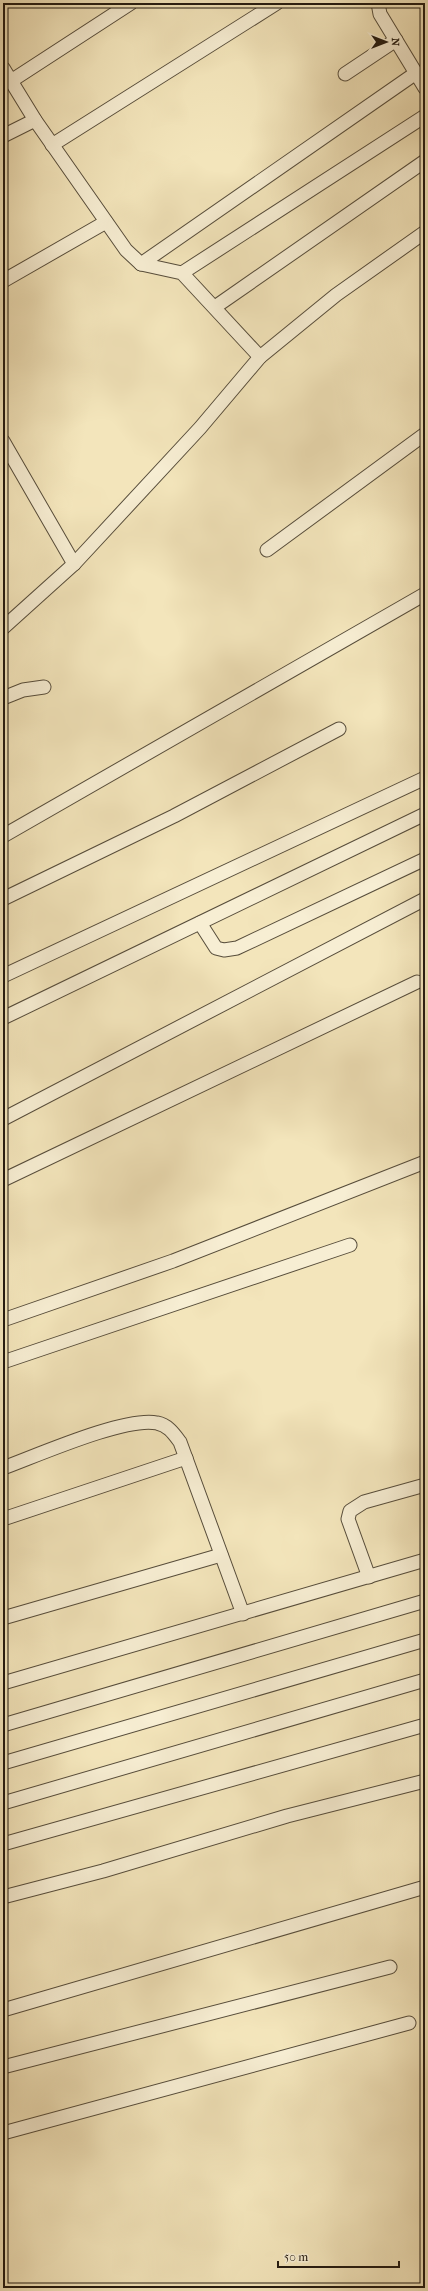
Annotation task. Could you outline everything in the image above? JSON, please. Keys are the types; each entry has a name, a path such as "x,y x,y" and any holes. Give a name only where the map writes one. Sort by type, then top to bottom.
{"street":[{"path":"11,81 131,3"},
{"path":"52,145 277,3"},
{"path":"378,3 380,14 425,88"},
{"path":"345,74 396,40"},
{"path":"3,68 34,120 126,250 141,264 182,272 260,357"},
{"path":"141,264 416,73"},
{"path":"182,272 425,116"},
{"path":"3,136 34,120"},
{"path":"215,307 425,161"},
{"path":"3,281 106,222"},
{"path":"3,628 74,564 195,433 260,357 336,294 425,232"},
{"path":"267,550 425,434"},
{"path":"3,441 74,564"},
{"path":"3,835 425,594"},
{"path":"3,698 23,690 44,686"},
{"path":"3,900 174,816 339,729"},
{"path":"3,976 425,778"},
{"path":"3,1018 425,814"},
{"path":"200,923 216,948 224,950 237,948 425,859"},
{"path":"3,1119 425,899"},
{"path":"3,1180 417,982"},
{"path":"3,1320 173,1261 425,1162"},
{"path":"3,1362 350,1245"},
{"path":"3,1468 120,1426 140,1422 158,1423 170,1429 180,1442 243,1614"},
{"path":"3,1519 186,1458"},
{"path":"369,1577 348,1519 350,1512 364,1502 425,1485"},
{"path":"3,1618 221,1555"},
{"path":"3,1683 425,1560"},
{"path":"3,1725 425,1601"},
{"path":"3,1763 425,1640"},
{"path":"3,1803 425,1680"},
{"path":"3,1844 425,1725"},
{"path":"3,1897 103,1872 286,1816 425,1781"},
{"path":"3,2010 425,1887"},
{"path":"3,2067 390,1966"},
{"path":"3,2134 409,2023"}]}
